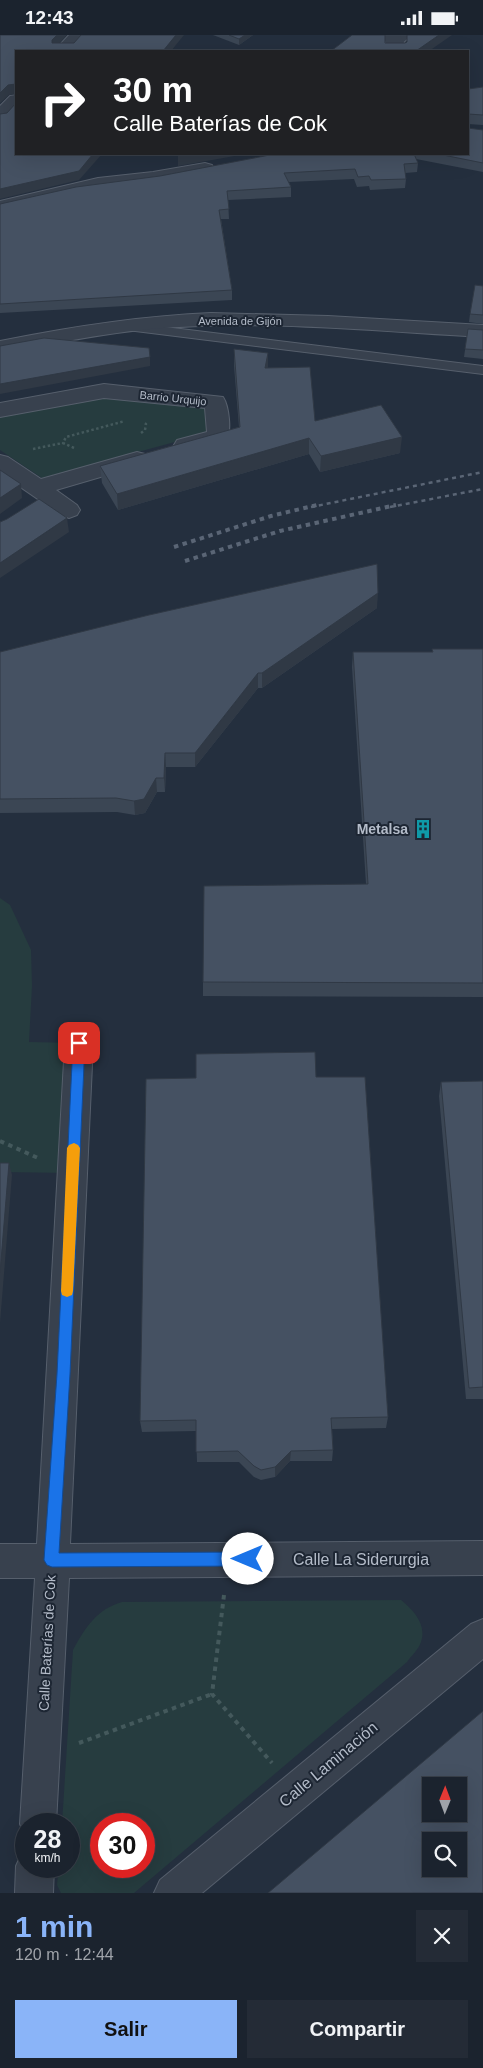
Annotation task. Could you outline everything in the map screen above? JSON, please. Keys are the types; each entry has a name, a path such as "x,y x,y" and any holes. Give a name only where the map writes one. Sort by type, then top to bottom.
{"street":[{"path":"64,50 79,35"},
{"path":"0,207 98,183 152,177 220,166"},
{"name":"Avenida de Gijón","path":"0,348 94,329 172,321 316,322 483,331"},
{"name":"Barrio Urquijo","path":"0,409 104,391 215,402 218,436 162,452 39,497"},
{"path":"0,463 39,497 69,511"},
{"name":"Calle Baterías de Cok","path":"39,1813 79,1043"},
{"name":"Calle La Siderurgia","path":"0,1561 483,1559"},
{"name":"Calle Laminación","path":"173,1893 483,1636"},
{"path":"34,1893 35,1878"}],"lane":[{"path":"122,326 483,370"}],"path":[{"path":"76,449 68,447 63,443 66,437 129,420"},
{"path":"138,434 145,430 146,424 140,420"},
{"path":"0,1141 72,1173"},
{"path":"228,1559 212,1694 296,1791"},
{"path":"42,1756 212,1694"}],"green space":[{"path":"105,395 206,405 208,433 42,478 0,450 0,414"},
{"path":"0,898 10,905 31,950 32,986 29,1042 79,1043 72,1173 0,1172"},
{"path":"401,1600 418,1618 422,1635 419,1647 407,1662 155,1875 155,1813 90,1813 90,1878 152,1878 134,1893 61,1893 57,1885 58,1878 80,1878 80,1813 63,1813 73,1650 93,1620 105,1609 122,1602"}],"building":[{"path":"0,35 57,35 52,40 52,43 74,43 81,35 176,35 164,50 15,50 15,84 8,85 0,93"},
{"path":"229,35 245,35 239,39"},
{"path":"352,35 385,35 385,43 405,43 407,42 407,35 439,35 417,50 332,50"},
{"path":"483,87 483,115 469,114 469,89"},
{"path":"15,104 15,155 92,155 79,171 0,189 0,114 7,113"},
{"path":"469,128 483,130 483,163 443,155 469,155"},
{"path":"270,155 414,155 418,163 404,164 406,179 371,180 369,176 358,177 355,169 284,173 291,187 227,191 229,209 219,210 232,290 0,304 0,204 76,187 160,176"},
{"path":"475,285 483,286 483,315 470,314"},
{"path":"468,329 483,330 483,350 465,349"},
{"path":"44,338 149,348 150,357 0,384 0,346"},
{"path":"234,349 268,353 265,368 310,367 315,421 381,405 402,437 321,456 309,438 117,494 100,466 240,427"},
{"path":"0,470 21,484 0,498"},
{"path":"39,499 67,518 0,563 0,522"},
{"path":"377,564 378,593 262,673 258,673 195,753 165,753 164,778 156,778 144,799 134,801 116,798 0,799 0,652 149,615"},
{"name":"Metalsa","path":"432,649 483,649 483,983 203,982 204,886 368,884 353,652 433,652"},
{"path":"315,1052 316,1077 365,1077 388,1417 331,1418 333,1450 291,1451 275,1467 261,1470 238,1451 196,1452 196,1420 140,1421 146,1079 196,1078 196,1054"},
{"path":"483,1081 483,1387 469,1388 441,1082"},
{"path":"0,1163 9,1163 0,1273"},
{"path":"483,1711 483,1893 268,1893"}],"railway":[{"path":"311,507 483,472"},
{"path":"390,507 483,489"},
{"path":"174,547 271,516 317,505"},
{"path":"185,561 280,531 396,505"}],"slow traffic":[{"path":"67,1291 74,1148"}],"place":[{"name":"Metalsa","path":"423,829"}],"route":[{"path":"79,1043 52,1560 248,1559"}]}
